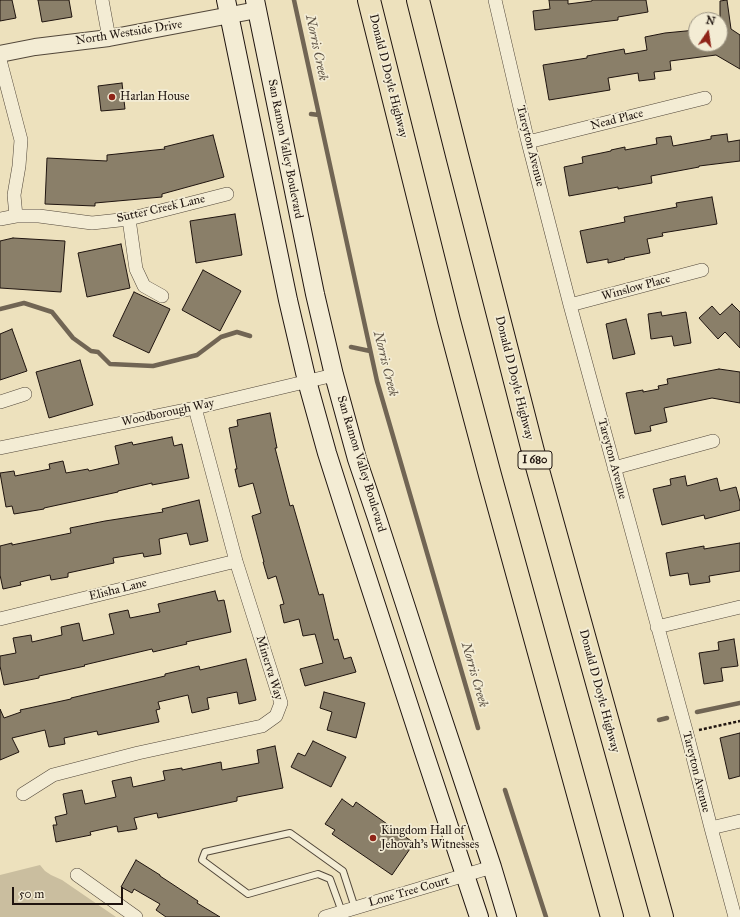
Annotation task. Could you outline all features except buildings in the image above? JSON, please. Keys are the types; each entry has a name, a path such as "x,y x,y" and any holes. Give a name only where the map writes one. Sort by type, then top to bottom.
{"highway":[{"name":"Donald D Doyle Highway","path":"369,0 449,321 490,476 612,917"},
{"name":"Donald D Doyle Highway","path":"418,0 536,463 662,917"}],"main road":[{"name":"San Ramon Valley Boulevard","path":"256,5 315,294 334,374 357,459 492,867 507,917"},
{"path":"228,8 288,300 307,381 327,453 348,519 479,917"}],"street":[{"path":"102,0 109,38"},
{"name":"Tareyton Avenue","path":"495,0 528,142 570,305 687,734 710,828 735,917"},
{"name":"North Westside Drive","path":"0,54 35,47 109,38 228,8 256,5"},
{"path":"0,60 21,140 19,166 14,194 16,216"},
{"name":"Nead Place","path":"528,142 705,98"},
{"name":"Sutter Creek Lane","path":"0,219 16,216 39,216 92,222 129,219 227,194"},
{"path":"129,219 136,269 144,286 162,296"},
{"name":"Winslow Place","path":"570,305 702,270"},
{"name":"Woodborough Way","path":"0,448 195,408 334,374"},
{"path":"0,402 25,394"},
{"name":"Minerva Way","path":"22,794 53,775 138,753 262,726 276,716 281,703 236,561 195,408"},
{"path":"614,468 714,441"},
{"name":"Elisha Lane","path":"0,619 236,561"},
{"path":"657,626 740,607"},
{"path":"710,828 740,821"},
{"name":"Lone Tree Court","path":"325,917 349,912 492,867"},
{"path":"77,875 136,917"}],"lane":[{"path":"290,833 343,871 350,893 349,912 336,896 330,879 318,874 248,894 202,860 205,852 290,833"}],"path":[{"path":"687,734 740,722"}],"shaded area":[{"path":"40,865 45,871 62,880 116,917 0,917 0,875"}],"waterway":[{"name":"Norris Creek","path":"294,0 377,381 478,728"},
{"name":"Norris Creek","path":"311,114 319,115"},
{"path":"0,309 24,303 52,312 73,338 91,351 98,352 110,364 153,366 197,355 221,337 237,332 250,336"},
{"path":"351,347 370,351"},
{"name":"Norris Creek","path":"697,712 740,703"},
{"name":"Norris Creek","path":"659,720 667,718"},
{"path":"505,790 546,917"}],"place":[{"name":"Harlan House","path":"112,97"},
{"name":"Kingdom Hall of Jehovah's Witnesses","path":"373,838"}]}
